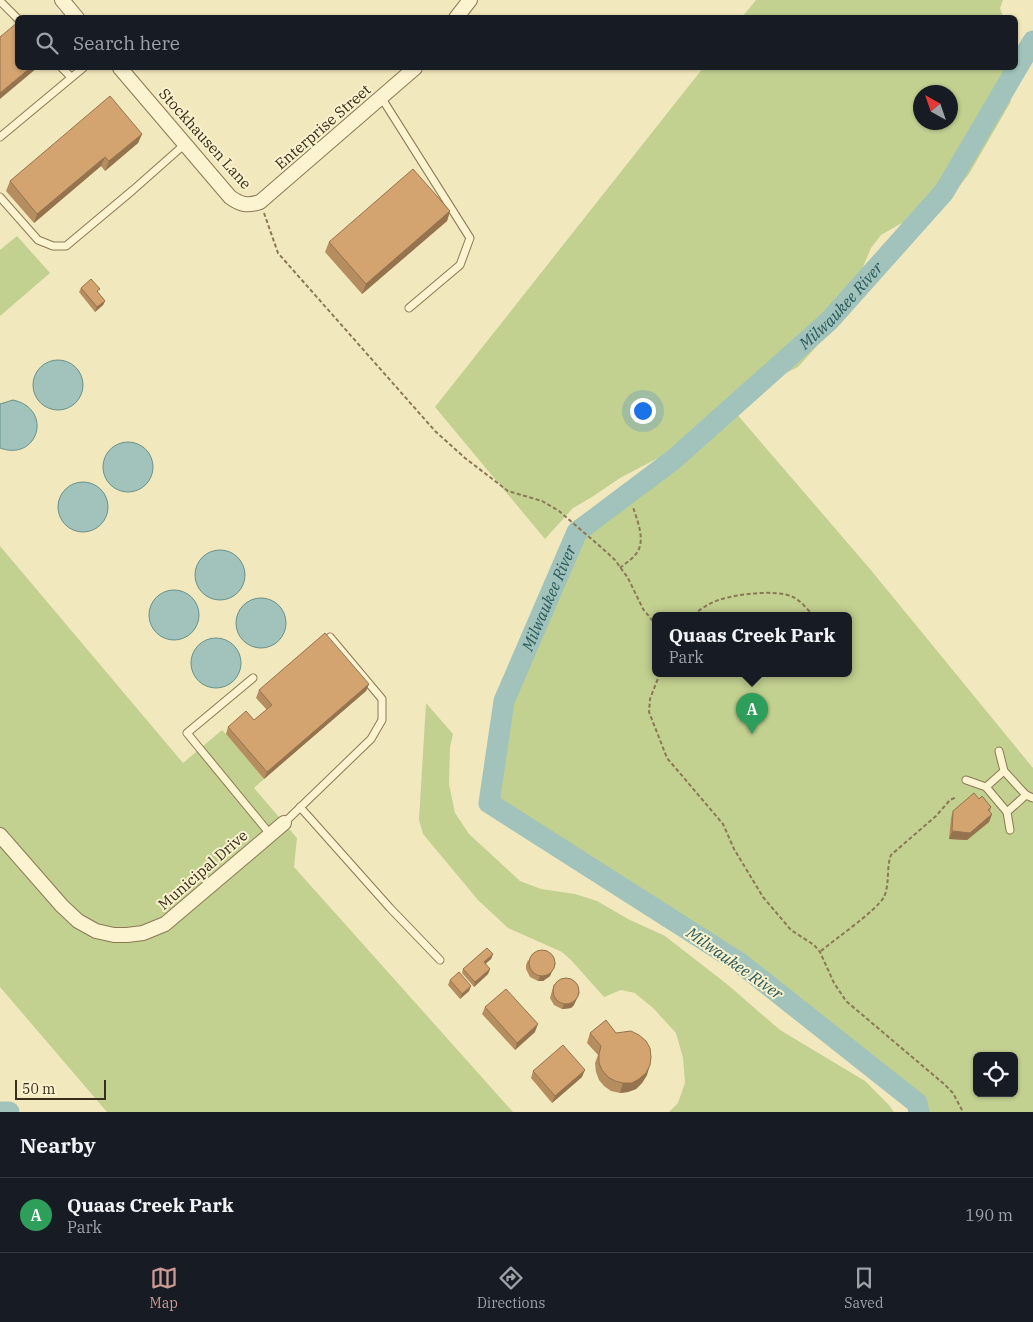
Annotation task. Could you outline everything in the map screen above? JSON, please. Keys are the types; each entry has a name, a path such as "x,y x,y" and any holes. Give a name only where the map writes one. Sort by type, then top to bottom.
{"street":[{"path":"62,0 74,15"},
{"path":"458,15 470,0"},
{"name":"Stockhausen Lane","path":"122,70 230,196 239,203 255,204"},
{"name":"Enterprise Street","path":"255,204 414,70"},
{"name":"Municipal Drive","path":"0,835 62,906 78,921 96,931 114,935 127,935 143,933 165,924 284,823"}],"lane":[{"path":"0,0 15,16"},
{"path":"64,70 71,77"},
{"path":"0,137 80,70"},
{"path":"381,98 470,238 460,265 409,308"},
{"path":"0,197 38,240 53,246 66,246 185,144"},
{"path":"284,823 371,739 382,720 382,700 330,638"},
{"path":"253,678 187,733 270,834"},
{"path":"999,751 1004,771 1030,797 1007,812"},
{"path":"986,787 1004,771"},
{"path":"966,780 986,787 1007,812 1010,830"},
{"path":"300,807 390,908 440,960"}],"path":[{"path":"255,204 278,253 435,431 465,458 508,490 542,501 558,511 602,548 620,568 644,610 652,619"},
{"path":"620,568 634,556 639,547 640,530 633,507"},
{"path":"697,612 720,599 750,594 777,593 793,597 810,612"},
{"path":"658,677 650,699 649,712 667,758 723,824 734,849 763,898 791,930 814,945 820,952 834,983 846,1001 944,1084 953,1093 963,1112"},
{"path":"820,952 878,906 886,890 888,862 891,855 936,816 950,800 957,797"}],"green space":[{"path":"756,0 1003,0 1000,8 1002,15 744,15"},
{"path":"701,70 1014,70 1016,81 1010,103 969,174 948,200 929,214 900,224 881,235 871,248 857,281 825,337 798,367 772,380 735,412 870,569 1033,768 1033,1112 919,1112 917,1103 740,963 489,803 504,701 577,532 675,453 656,459 620,478 573,508 545,539 435,407"},
{"path":"17,236 50,273 0,316 0,250"},
{"path":"0,546 183,763 222,730 226,734 264,779 254,788 297,838 294,867 513,1112 107,1112 0,987"},
{"path":"426,703 453,734 450,747 449,784 455,813 469,834 520,881 541,889 575,894 597,901 628,919 665,936 728,985 780,1030 865,1081 894,1112 669,1112 678,1103 685,1083 683,1058 676,1033 653,1008 635,993 621,990 604,997 562,952 508,928 478,900 423,834 419,820"}],"water":[{"path":"53,360 63,360 76,367 83,380 83,390 76,403 63,410 53,410 44,406 37,399 33,390 33,380 37,371 44,364"},
{"path":"13,400 26,405 34,413 37,423 36,433 32,441 24,448 13,450 0,448 0,404"},
{"path":"123,442 133,442 146,449 153,462 153,472 146,485 133,492 123,492 114,488 107,481 103,472 103,462 107,453 114,446"},
{"path":"78,482 88,482 101,489 108,502 108,512 101,525 88,532 78,532 69,528 62,521 58,512 58,502 62,493 69,486"},
{"path":"215,550 225,550 238,557 245,570 245,580 238,593 225,600 215,600 206,596 199,589 195,580 195,570 199,561 206,554"},
{"path":"169,590 179,590 192,597 199,610 199,620 192,633 179,640 169,640 160,636 153,629 149,620 149,610 153,601 160,594"},
{"path":"256,598 266,598 279,605 286,618 286,628 279,641 266,648 256,648 247,644 240,637 236,628 236,618 240,609 247,602"},
{"path":"211,638 221,638 234,645 241,658 241,668 234,681 221,688 211,688 202,684 195,677 191,668 191,658 195,649 202,642"}],"building":[{"path":"15,24 15,70 28,70 0,93 0,37"},
{"path":"110,96 142,134 109,161 105,157 37,214 10,181"},
{"path":"413,169 450,211 366,284 329,242"},
{"path":"91,279 100,289 97,291 105,301 97,307 81,288"},
{"path":"325,633 369,684 267,772 228,727 246,711 254,720 272,705 259,690"},
{"path":"974,793 979,799 982,796 991,807 988,810 992,814 970,833 952,831 953,811"},
{"path":"487,948 493,954 484,962 490,969 475,982 463,969"},
{"path":"542,950 551,954 555,963 551,972 542,976 533,972 529,963 533,954"},
{"path":"459,972 471,986 462,994 450,980"},
{"path":"566,978 575,982 579,991 575,1000 566,1004 557,1000 553,991 557,982"},
{"path":"506,989 538,1024 517,1043 485,1007"},
{"path":"606,1020 616,1033 631,1031 646,1041 650,1048 650,1065 646,1073 632,1083 615,1081 608,1077 599,1063 601,1046 590,1033"},
{"path":"563,1045 585,1070 555,1096 533,1071"}],"waterway":[{"name":"Milwaukee River","path":"1018,66 1033,41"},
{"name":"Milwaukee River","path":"919,1112 917,1103 740,963 489,803 504,701 577,532 673,460 829,321 944,192 1016,70"},
{"name":"Milwaukee River","path":"0,1112 9,1112"}],"place":[{"name":"Quaas Creek Park","path":"752,734"}]}
